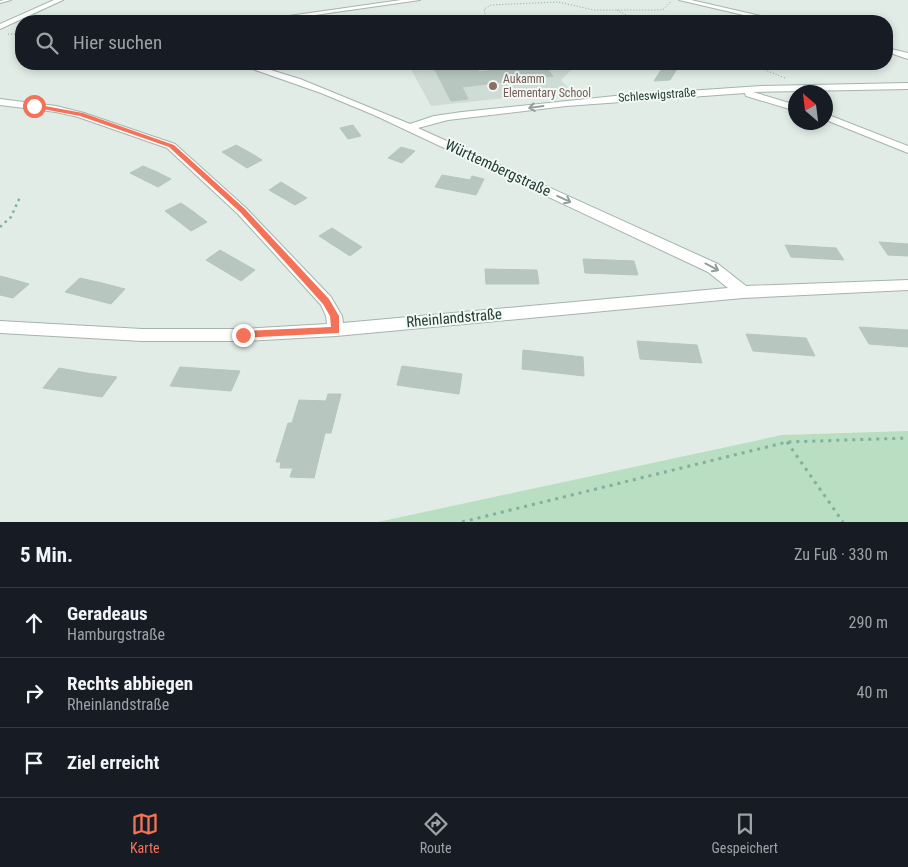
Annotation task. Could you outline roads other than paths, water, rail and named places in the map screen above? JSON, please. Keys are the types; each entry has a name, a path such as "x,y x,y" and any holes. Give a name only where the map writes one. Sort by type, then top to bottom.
{"street":[{"path":"27,15 60,0"},
{"path":"303,15 417,0"},
{"path":"682,0 751,15"},
{"path":"0,27 15,20"},
{"path":"893,52 908,56"},
{"name":"Württembergstraße","path":"265,70 333,94 713,268 743,292"},
{"name":"Schleswigstraße","path":"409,128 439,119 574,102 678,92 806,87 908,86"},
{"path":"741,90 788,105"},
{"path":"0,102 56,109 81,115 172,146 242,211 326,301 334,316 336,330"},
{"path":"833,120 908,150"},
{"name":"Rheinlandstraße","path":"0,327 142,335 243,335 336,330 743,292 908,285"}],"lane":[{"path":"0,2 9,0"}],"place":[{"name":"Aukamm Elementary School","path":"493,86"}]}
